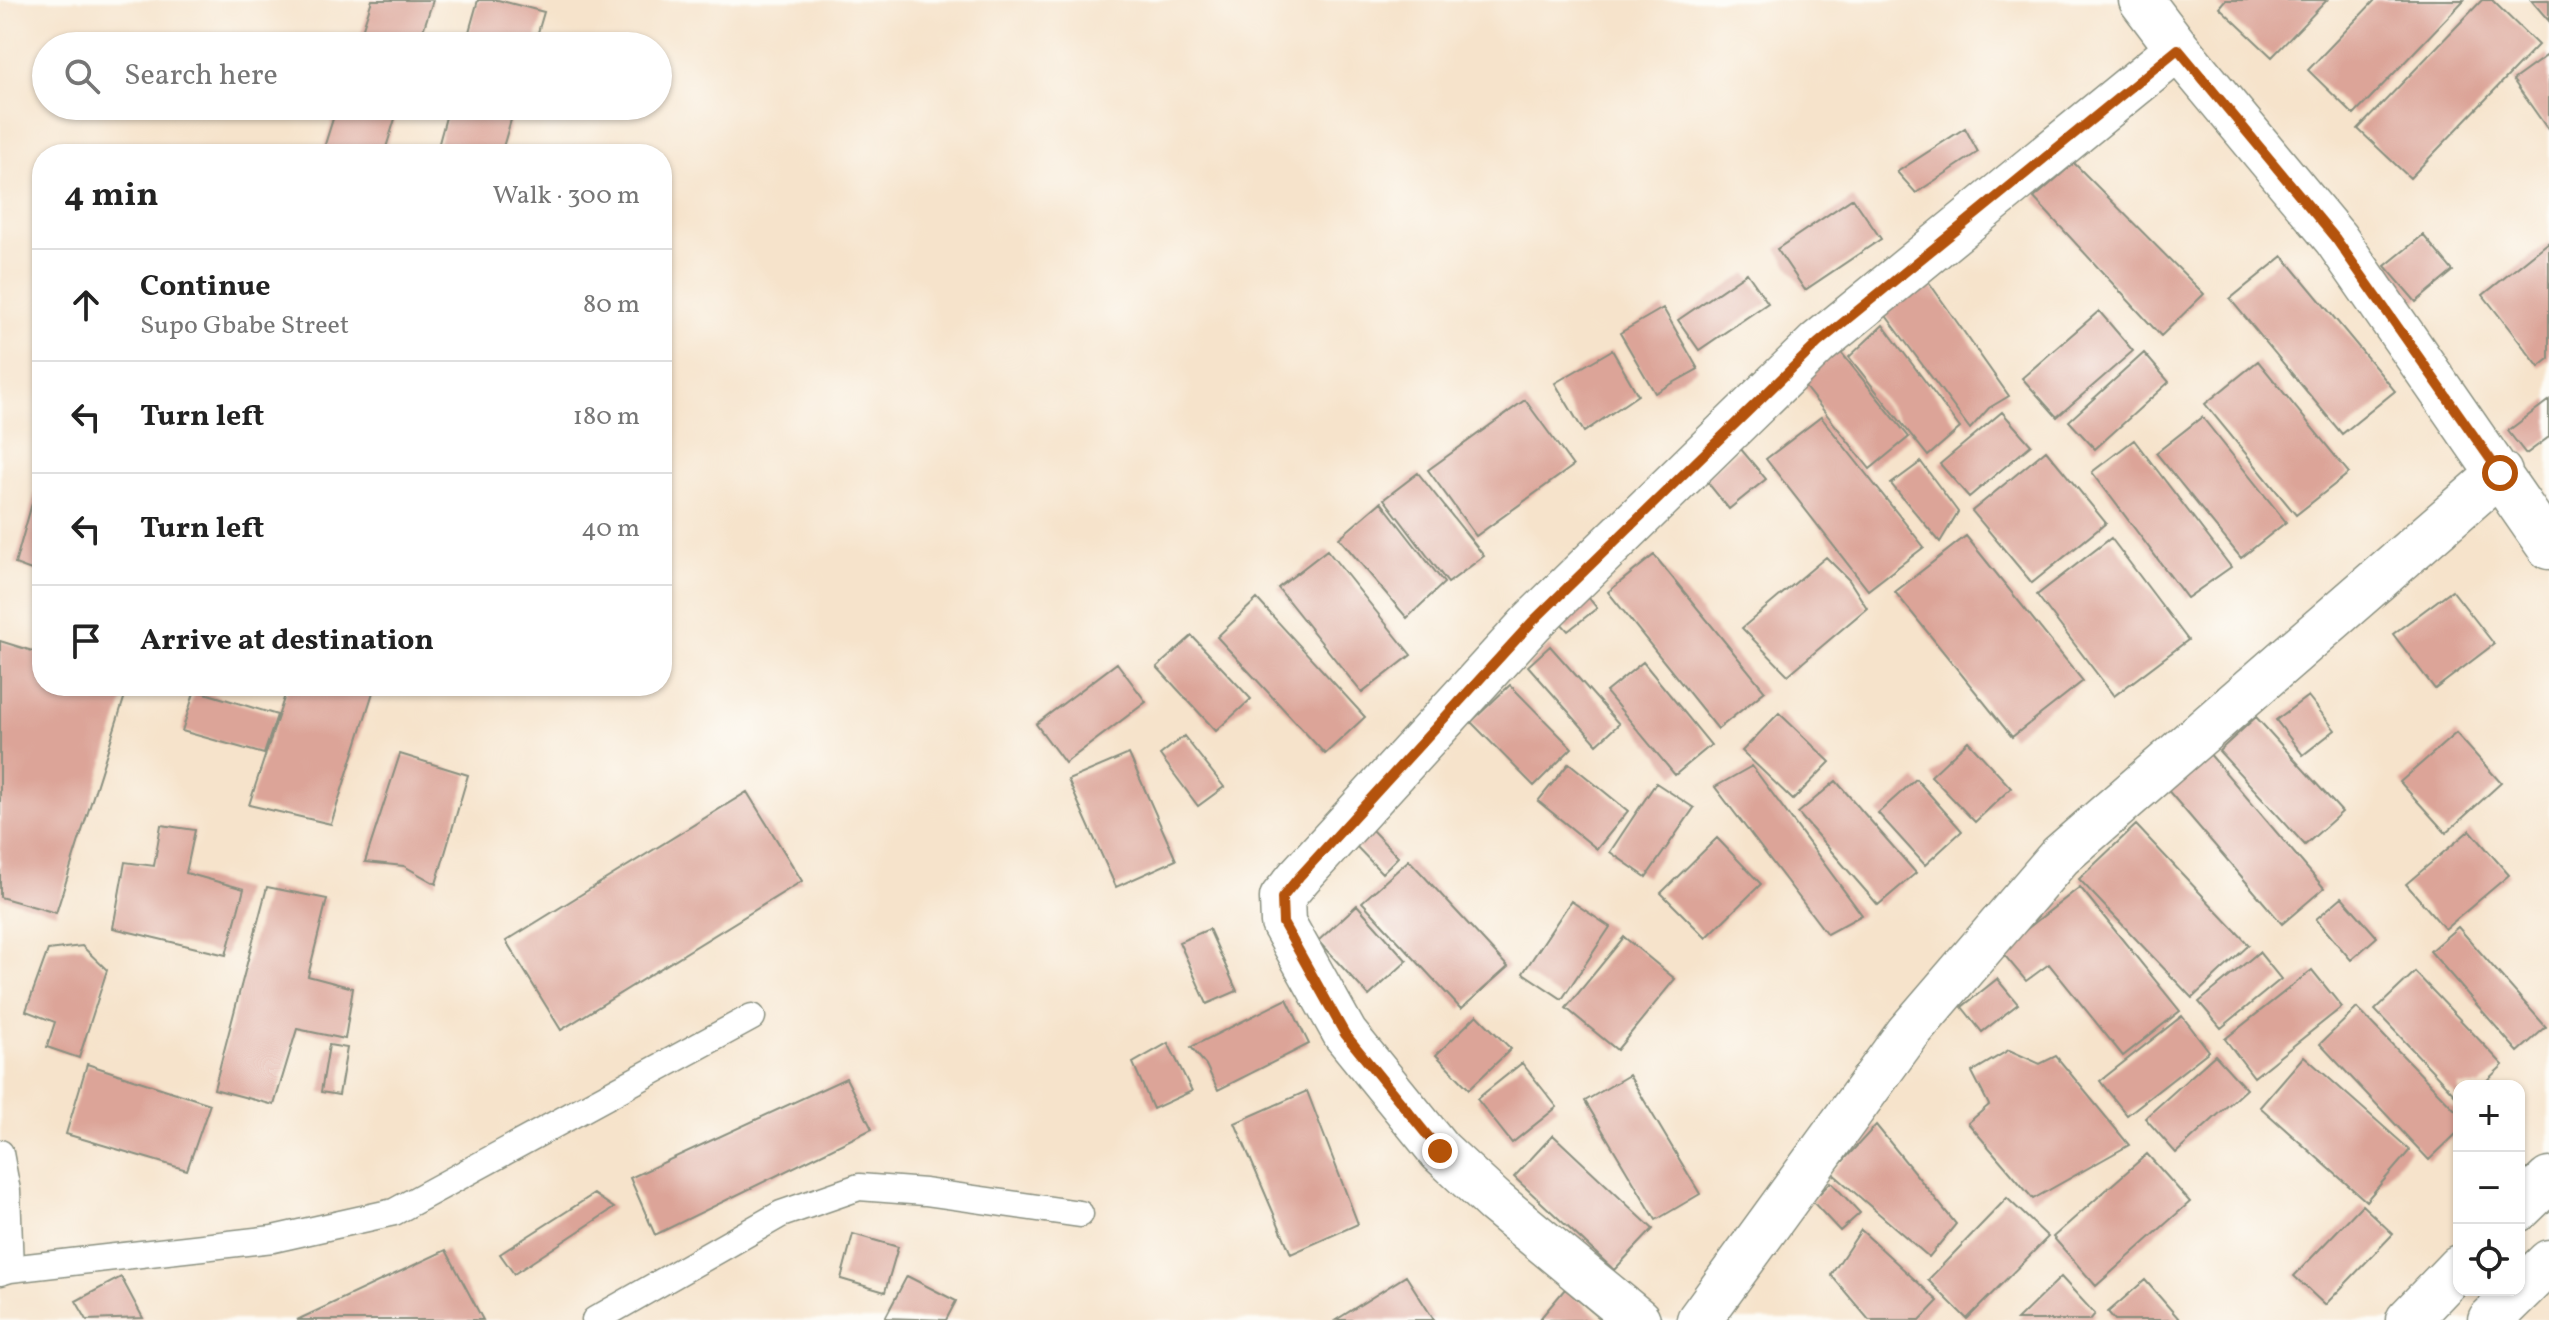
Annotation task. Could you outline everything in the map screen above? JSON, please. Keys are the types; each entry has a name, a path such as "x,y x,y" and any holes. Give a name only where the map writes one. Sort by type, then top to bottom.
{"street":[{"path":"2141,0 2336,239 2549,547"},
{"path":"1638,1320 1495,1202 1440,1151 1394,1098 1345,1034 1283,923 1282,898 1532,622 1818,343 2178,49"},
{"path":"1699,1320 1908,1033 2060,856 2500,473"},
{"path":"2525,1203 2549,1180"},
{"path":"2490,1320 2549,1262"},
{"path":"2408,1320 2453,1273"}],"lane":[{"path":"0,1153 7,1191 5,1271 273,1239 394,1212 752,1017"},
{"path":"595,1320 781,1214 859,1187 925,1192 1080,1214"}],"building":[{"path":"372,0 433,0 423,32 362,32"},
{"path":"478,0 498,0 544,12 538,32 469,32"},
{"path":"2225,0 2327,0 2272,57 2219,7"},
{"path":"2375,0 2464,0 2354,115 2308,70"},
{"path":"2482,0 2492,0 2538,45 2410,178 2358,129"},
{"path":"2531,0 2549,0 2549,21"},
{"path":"2549,54 2549,131 2513,80"},
{"path":"333,120 395,120 387,144 325,144"},
{"path":"445,120 511,120 504,144 439,144"},
{"path":"1965,128 1978,152 1916,193 1897,172"},
{"path":"2074,163 2204,294 2161,336 2034,198"},
{"path":"1853,198 1881,239 1805,290 1777,249"},
{"path":"2423,235 2453,271 2416,302 2385,266"},
{"path":"2549,242 2549,359 2539,367 2483,295"},
{"path":"2283,256 2395,391 2342,434 2230,299"},
{"path":"1747,273 1768,303 1699,350 1678,320"},
{"path":"1928,281 2009,396 1989,408 1970,429 1884,313"},
{"path":"1663,308 1698,369 1655,393 1620,333"},
{"path":"2099,311 2133,351 2057,417 2022,378"},
{"path":"1883,325 1960,428 1928,456 1849,357"},
{"path":"1836,346 1909,437 1870,469 1797,377"},
{"path":"1612,350 1638,395 1584,432 1555,383"},
{"path":"2144,353 2169,382 2095,449 2069,421"},
{"path":"2258,361 2349,473 2296,515 2205,404"},
{"path":"1525,400 1573,466 1476,536 1428,470"},
{"path":"2549,400 2549,437 2526,454 2508,431"},
{"path":"2002,412 2031,445 1969,497 1940,464"},
{"path":"1821,417 1924,547 1868,590 1766,459"},
{"path":"2202,417 2286,522 2241,558 2156,453"},
{"path":"2134,440 2231,567 2187,598 2092,472"},
{"path":"1740,448 1766,479 1729,509 1704,478"},
{"path":"2046,450 2106,523 2032,583 1972,511"},
{"path":"1921,462 1958,512 1940,542 1891,484"},
{"path":"1418,473 1484,556 1448,583 1384,499"},
{"path":"1381,502 1444,583 1407,618 1339,538"},
{"path":"32,504 32,570 15,564"},
{"path":"1966,536 2083,681 2012,737 1895,592"},
{"path":"2111,538 2188,640 2114,696 2037,595"},
{"path":"1327,550 1411,655 1362,693 1278,588"},
{"path":"1654,555 1765,691 1718,729 1608,592"},
{"path":"1826,557 1849,580 1867,608 1788,675 1742,628"},
{"path":"1580,587 1597,608 1568,631 1551,612"},
{"path":"2452,590 2494,644 2435,689 2393,634"},
{"path":"1257,599 1365,717 1325,754 1217,637"},
{"path":"1192,636 1251,699 1216,731 1157,667"},
{"path":"0,641 32,651 32,696 125,696 56,913 0,897"},
{"path":"1550,646 1619,724 1597,744 1528,666"},
{"path":"1643,662 1711,745 1675,775 1606,692"},
{"path":"1117,663 1146,702 1065,763 1036,724"},
{"path":"1510,685 1572,748 1534,786 1471,722"},
{"path":"193,696 215,696 277,715 264,754 182,731"},
{"path":"285,696 372,696 331,824 249,805"},
{"path":"2308,696 2335,730 2303,755 2276,720"},
{"path":"1779,713 1830,762 1793,800 1742,751"},
{"path":"2256,717 2342,812 2305,845 2219,751"},
{"path":"2456,733 2501,783 2446,833 2400,782"},
{"path":"1184,736 1224,787 1198,806 1160,755"},
{"path":"1968,741 2011,788 1975,822 1931,776"},
{"path":"2208,752 2324,888 2282,924 2166,788"},
{"path":"400,754 468,775 436,884 404,866 365,862"},
{"path":"1129,754 1176,860 1116,887 1068,780"},
{"path":"1569,763 1628,811 1597,849 1538,801"},
{"path":"1752,766 1862,915 1827,934 1715,787"},
{"path":"1916,779 1962,831 1925,865 1878,813"},
{"path":"1836,781 1916,873 1878,905 1798,813"},
{"path":"1656,783 1694,808 1646,877 1610,852"},
{"path":"747,792 802,881 561,1030 506,941"},
{"path":"161,825 195,830 186,873 244,889 226,955 113,928 125,862 154,866"},
{"path":"2136,825 2249,945 2192,998 2079,879"},
{"path":"1371,829 1398,857 1382,873 1355,845"},
{"path":"2470,830 2509,875 2445,929 2406,884"},
{"path":"1717,838 1761,884 1706,938 1661,893"},
{"path":"1409,860 1508,967 1461,1009 1362,902"},
{"path":"267,887 327,899 308,976 353,988 345,1039 297,1029 274,1105 214,1089"},
{"path":"2080,887 2180,1011 2123,1056 2049,964 2026,981 2000,950"},
{"path":"2342,897 2377,937 2351,960 2316,919"},
{"path":"1571,901 1610,927 1562,999 1523,973"},
{"path":"1357,905 1407,961 1369,996 1318,941"},
{"path":"2458,927 2546,1027 2518,1052 2430,951"},
{"path":"1209,929 1237,991 1207,1004 1179,942"},
{"path":"1624,937 1675,979 1617,1050 1566,1008"},
{"path":"82,946 107,970 79,1058 47,1047 55,1022 26,1011 48,950"},
{"path":"2259,952 2281,979 2221,1028 2199,1002"},
{"path":"2312,970 2342,1007 2254,1077 2225,1039"},
{"path":"2415,972 2503,1065 2487,1080 2453,1080 2453,1093 2375,1010"},
{"path":"1997,979 2018,1004 1982,1032 1962,1007"},
{"path":"1287,999 1309,1044 1218,1090 1206,1065 1191,1047"},
{"path":"2357,1008 2453,1108 2453,1137 2429,1160 2320,1044"},
{"path":"1477,1015 1511,1049 1469,1089 1436,1055"},
{"path":"2182,1016 2209,1051 2127,1115 2100,1081"},
{"path":"1168,1043 1192,1091 1153,1109 1133,1063"},
{"path":"329,1045 347,1048 339,1095 321,1092"},
{"path":"2009,1050 2040,1064 2056,1056 2129,1145 2033,1199 1968,1123 1989,1105 1972,1072"},
{"path":"2215,1055 2246,1089 2176,1153 2145,1118"},
{"path":"2304,1056 2410,1150 2366,1201 2260,1107"},
{"path":"1522,1063 1557,1107 1512,1143 1477,1099"},
{"path":"87,1064 210,1104 187,1170 66,1134"},
{"path":"1629,1075 1700,1194 1656,1220 1585,1101"},
{"path":"846,1078 872,1129 655,1235 630,1178"},
{"path":"1307,1091 1358,1224 1291,1254 1235,1123"},
{"path":"1876,1125 1956,1224 1929,1257 1832,1173"},
{"path":"1553,1135 1653,1229 1614,1270 1514,1177"},
{"path":"2147,1154 2190,1202 2096,1286 2053,1237"},
{"path":"1831,1182 1860,1213 1840,1231 1812,1201"},
{"path":"594,1194 614,1208 514,1274 500,1254"},
{"path":"2007,1198 2048,1237 1967,1319 1928,1280"},
{"path":"2362,1205 2393,1234 2325,1305 2294,1276"},
{"path":"1861,1230 1938,1301 1920,1320 1869,1320 1831,1275"},
{"path":"853,1234 898,1247 885,1292 841,1279"},
{"path":"446,1250 483,1320 297,1320"},
{"path":"907,1276 956,1301 946,1320 885,1318"},
{"path":"1406,1276 1434,1320 1336,1320"},
{"path":"121,1277 143,1318 87,1320 76,1301"},
{"path":"2061,1277 2095,1314 2090,1320 2017,1320"},
{"path":"2145,1280 2180,1320 2115,1320 2108,1312"},
{"path":"1565,1289 1602,1320 1539,1320"}],"route":[{"path":"1440,1151 1345,1034 1283,923 1282,898 1532,622 1818,343 2178,49 2336,239 2500,473"}]}
